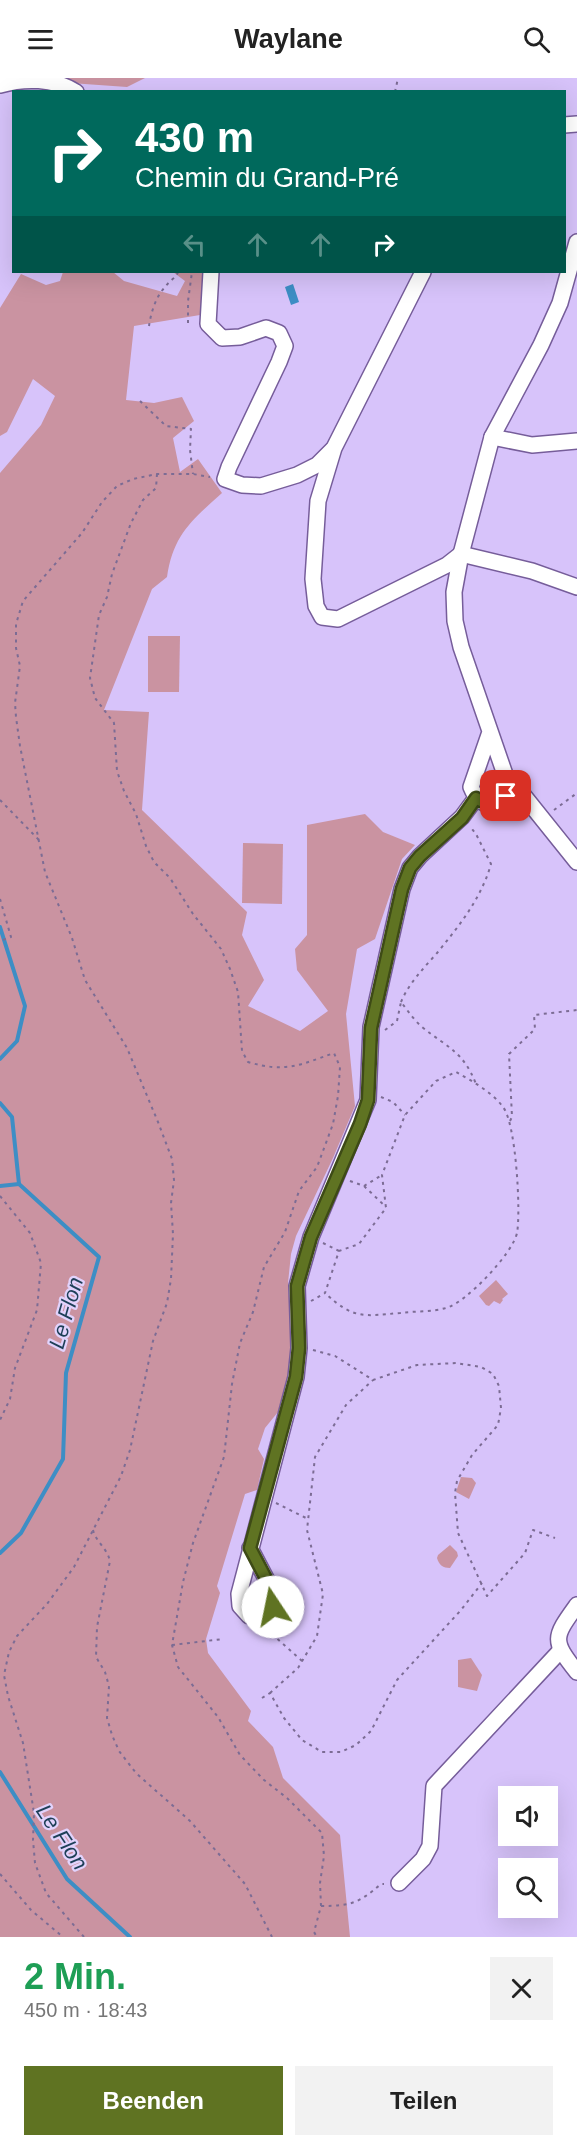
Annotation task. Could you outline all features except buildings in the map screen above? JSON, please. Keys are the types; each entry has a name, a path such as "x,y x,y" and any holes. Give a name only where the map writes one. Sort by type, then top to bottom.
{"street":[{"path":"0,85 9,82 41,81 54,83 71,90"},
{"path":"490,732 471,787 476,798 486,804 496,804 506,796 509,786 461,647 455,621 454,592 461,554 492,437 541,345 560,303 577,242"},
{"path":"211,273 208,324 222,338 240,337 266,328 279,333 285,346 225,479 242,485 261,486 297,475 317,465 334,448"},
{"path":"422,273 334,448 318,501 313,579 316,606 322,617 338,619 447,565 461,554"},
{"path":"492,437 532,445 577,441"},
{"path":"461,554 532,571 577,587"},
{"path":"509,786 524,796 577,862"},
{"path":"250,1548 296,1377 299,1348 297,1286 311,1237 360,1124 368,1100 371,1028 402,889 410,868 462,818 476,798"},
{"path":"577,1605 561,1627 558,1641 560,1652 577,1672"},
{"path":"399,1883 423,1859 430,1846 434,1786 560,1652"}],"path":[{"path":"149,326 151,312 164,287 178,273"},
{"path":"188,322 192,273"},
{"path":"140,401 156,419 166,426 191,429 190,450 193,474"},
{"path":"84,1937 46,1893 35,1863 34,1813 23,1743 4,1675 9,1652 17,1636 47,1604 74,1567 121,1476 130,1450 153,1341 166,1303 173,1260 171,1203 174,1180 172,1159 158,1122 130,1057 85,980 72,938 45,872 16,717 15,703 20,666 16,648 16,624 23,601 82,533 102,502 117,486 134,479 157,474 193,474 225,479"},
{"path":"157,474 156,488 143,500 131,523 112,574 107,597 99,615 93,652 90,678 95,698 114,723 117,771 154,862 170,878 193,914 221,948 238,992 242,1051 249,1062 268,1068 288,1068 334,1053"},
{"path":"542,819 577,793"},
{"path":"0,800 40,841"},
{"path":"378,1031 387,1030 397,1021 407,987 460,925 485,884 491,864 476,834 467,823"},
{"path":"0,899 11,937 0,941"},
{"path":"401,1002 421,1027 455,1050 469,1067 476,1084"},
{"path":"510,1121 513,1117 509,1054 535,1029 534,1015 577,1010"},
{"path":"318,1240 339,1251 359,1244 386,1208 382,1175 405,1115 436,1081 456,1072 476,1084 504,1108 510,1121 519,1205 517,1236 494,1270 468,1296 447,1308 362,1316 338,1305 325,1293"},
{"path":"376,1094 393,1102 405,1115"},
{"path":"364,1186 382,1175"},
{"path":"344,1180 364,1186 386,1208"},
{"path":"0,1196 30,1233 41,1263 37,1310 15,1368 10,1398 0,1420"},
{"path":"306,1304 325,1293 339,1251"},
{"path":"305,1348 335,1356 373,1380"},
{"path":"262,1698 298,1668 317,1636 323,1594 307,1530 315,1457 346,1405 373,1380 417,1365 456,1363 481,1366 493,1374 499,1386 501,1408 498,1425 472,1455 457,1481 454,1492 458,1533 487,1596 525,1553 533,1530 555,1538"},
{"path":"268,1499 308,1519"},
{"path":"93,1530 95,1538 108,1552 110,1561 98,1627 96,1657 105,1672 109,1686 107,1718 119,1751 136,1773 190,1821 245,1884 272,1937"},
{"path":"270,1693 284,1718 302,1740 322,1752 341,1752 356,1745 371,1731 397,1680 461,1610 482,1583"},
{"path":"266,1622 273,1635 302,1661"},
{"path":"172,1645 223,1639"},
{"path":"0,1874 31,1910 63,1937"},
{"path":"321,1906 341,1906 362,1900 381,1884 399,1883"},
{"path":"314,1932 314,1937"}],"shaded area":[{"path":"0,78 145,78 127,87"},
{"path":"63,273 114,273 124,281 177,296 185,281 174,273 206,273 212,313 134,326 126,400 154,403 182,397 194,421 173,438 180,472 198,459 222,493 193,520 179,539 167,577 152,589 104,710 149,712 142,810 247,912 242,935 264,980 248,1006 300,1031 328,1011 297,970 295,949 307,935 307,825 365,814 383,832 415,845 402,859 375,939 357,949 346,1014 355,1106 296,1236 291,1254 288,1283 293,1352 291,1366 278,1412 265,1428 258,1449 264,1459 257,1490 245,1494 217,1586 220,1593 206,1639 208,1653 251,1711 248,1721 273,1747 283,1778 340,1835 350,1937 0,1937 0,473 41,425 55,396 33,379 7,432 0,436 0,308 21,274 46,285 60,281"},
{"path":"148,636 180,636 179,692 148,692"},
{"path":"243,843 283,844 282,904 242,903"},
{"path":"496,1280 508,1294 500,1304 494,1301 489,1306 486,1305 479,1296"},
{"path":"461,1477 472,1478 476,1483 469,1499 456,1492"},
{"path":"450,1545 458,1556 450,1568 442,1566 437,1558"},
{"path":"471,1658 482,1675 477,1691 458,1687 458,1660"}],"water":[{"path":"293,284 299,302 291,305 285,287"}],"waterway":[{"name":"Le Flon","path":"0,927 25,1006 17,1041 0,1059"},
{"name":"Le Flon","path":"0,1103 12,1117 19,1184 99,1257 66,1373 63,1459 21,1533 0,1553"},
{"path":"0,1186 19,1184"},
{"name":"Le Flon","path":"0,1772 67,1879 130,1937"}],"route":[{"path":"273,1607 273,1592 250,1548 296,1377 299,1348 297,1286 311,1237 360,1124 368,1100 374,1009 402,889 410,868 462,818 476,798 486,804 496,804 506,796"}]}
